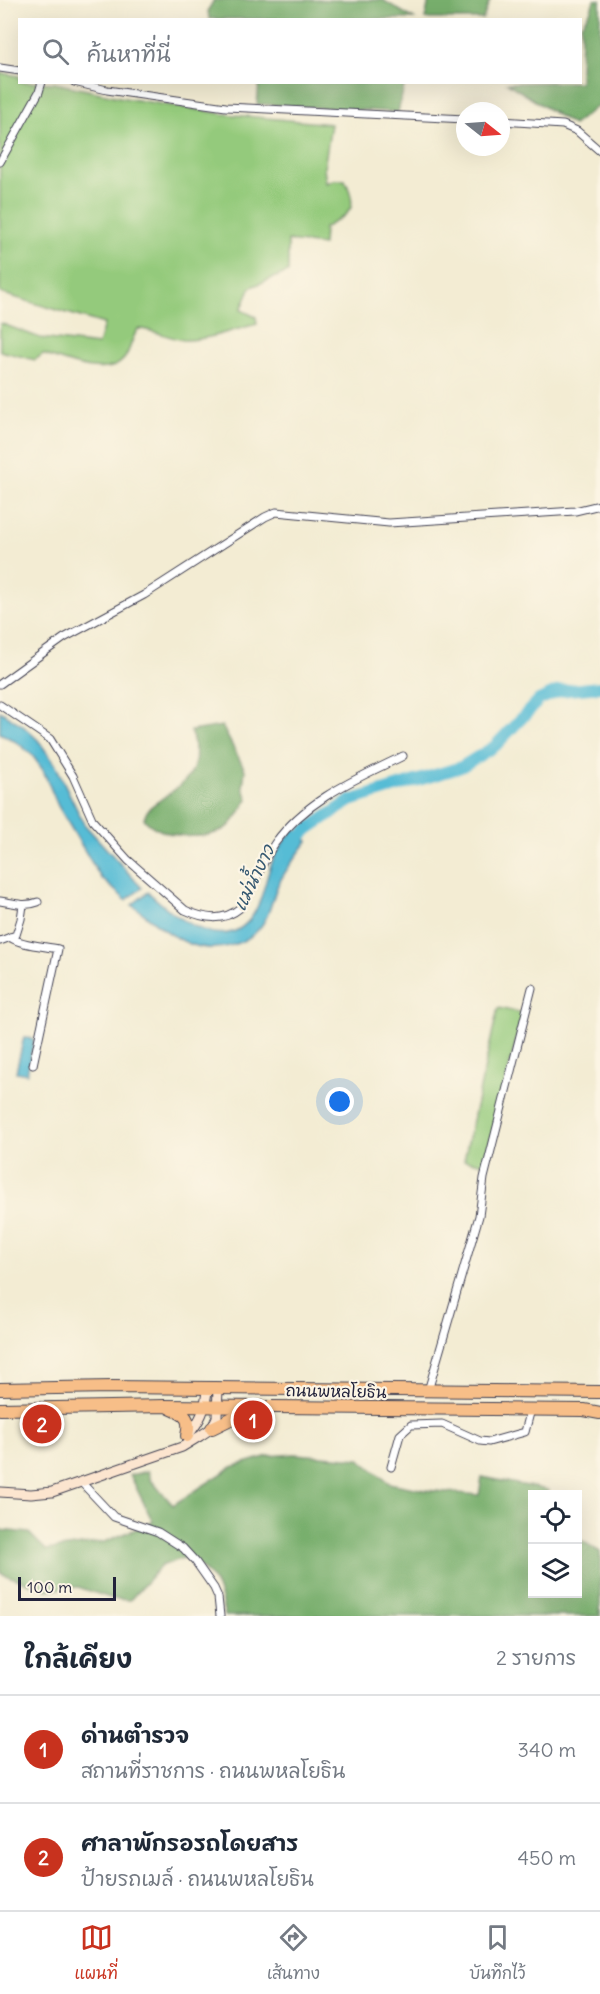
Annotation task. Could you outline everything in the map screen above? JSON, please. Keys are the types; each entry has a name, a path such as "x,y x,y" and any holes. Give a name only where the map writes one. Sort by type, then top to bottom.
{"highway":[{"name":"ถนนพหลโยธิน","path":"0,1389 212,1388 600,1392"},
{"path":"166,1406 182,1413 186,1418 189,1424 187,1436"},
{"name":"ถนนพหลโยธิน","path":"0,1409 212,1406 584,1410 599,1414"},
{"path":"212,1428 255,1407"}],"street":[{"path":"0,68 18,71"},
{"path":"0,162 41,84"},
{"path":"82,84 107,90 226,107 456,119"},
{"path":"510,122 563,125 577,131 600,151"},
{"path":"0,684 64,638 144,595 276,512 389,522 564,512 600,505"},
{"path":"0,705 42,731 54,744 76,782 90,816 128,860 185,910 216,919 232,915 240,908 273,846 304,811 340,786 403,756"},
{"path":"0,901 23,905 38,902"},
{"path":"0,941 16,935 23,905"},
{"path":"10,937 19,943 58,949 33,1065"},
{"path":"429,1390 479,1216 484,1178 532,988"},
{"path":"0,1492 31,1494 52,1492 182,1447 212,1428 217,1417 212,1406 212,1388"},
{"path":"169,1451 187,1436 212,1406"},
{"path":"391,1467 400,1435 411,1425 442,1424 480,1441 489,1442 525,1432 531,1409"},
{"path":"82,1483 114,1517 158,1532 183,1548 214,1588 218,1597 220,1616"}],"green space":[{"path":"214,0 383,0 412,18 209,18 208,10"},
{"path":"429,0 490,0 483,18 425,18"},
{"path":"594,0 600,0 600,104 573,125 509,84 582,84 582,24 591,10"},
{"path":"0,73 18,76 18,84 59,84 124,98 224,114 331,124 324,168 326,183 345,180 352,198 352,205 340,219 324,228 323,245 288,241 288,272 251,287 241,310 256,317 257,324 192,340 178,339 150,330 138,329 124,359 116,365 107,368 85,367 43,354 35,360 0,351 0,323 40,338 98,345 104,324 0,293"},
{"path":"259,84 405,84 398,112 257,104"},
{"path":"222,726 245,770 243,787 248,799 238,816 225,829 205,835 171,834 151,825 144,819 149,808 173,791 193,770 196,753 190,731"},
{"path":"498,1008 523,1013 485,1164 464,1160"},
{"path":"295,1454 360,1459 389,1483 425,1490 479,1495 482,1477 548,1490 528,1490 528,1598 582,1598 582,1541 600,1552 600,1616 225,1616 214,1581 203,1569 186,1557 161,1566 130,1600 113,1599 78,1587 47,1590 0,1573 0,1530 29,1533 46,1550 104,1542 153,1522 130,1475 148,1471 151,1480 173,1505 232,1467 268,1456"}],"water":[{"path":"0,711 22,725 38,740 55,764 84,824 142,888 126,900 101,878 58,806 43,770 32,755 18,743 0,733"},
{"path":"295,828 308,841 280,881 268,914 260,927 243,941 211,948 190,944 167,932 132,905 148,892 171,912 200,929 214,933 228,933 242,927 256,910 274,859"},
{"path":"24,1037 34,1040 27,1074 16,1072"}],"waterway":[{"name":"แม่น้ำงาว","path":"292,844 308,829 350,801 461,767 495,746 539,700 559,691 600,687"}],"place":[{"name":"ด่านตำรวจ","path":"253,1420"},
{"name":"ศาลาพักรอรถโดยสาร","path":"42,1424"}]}
